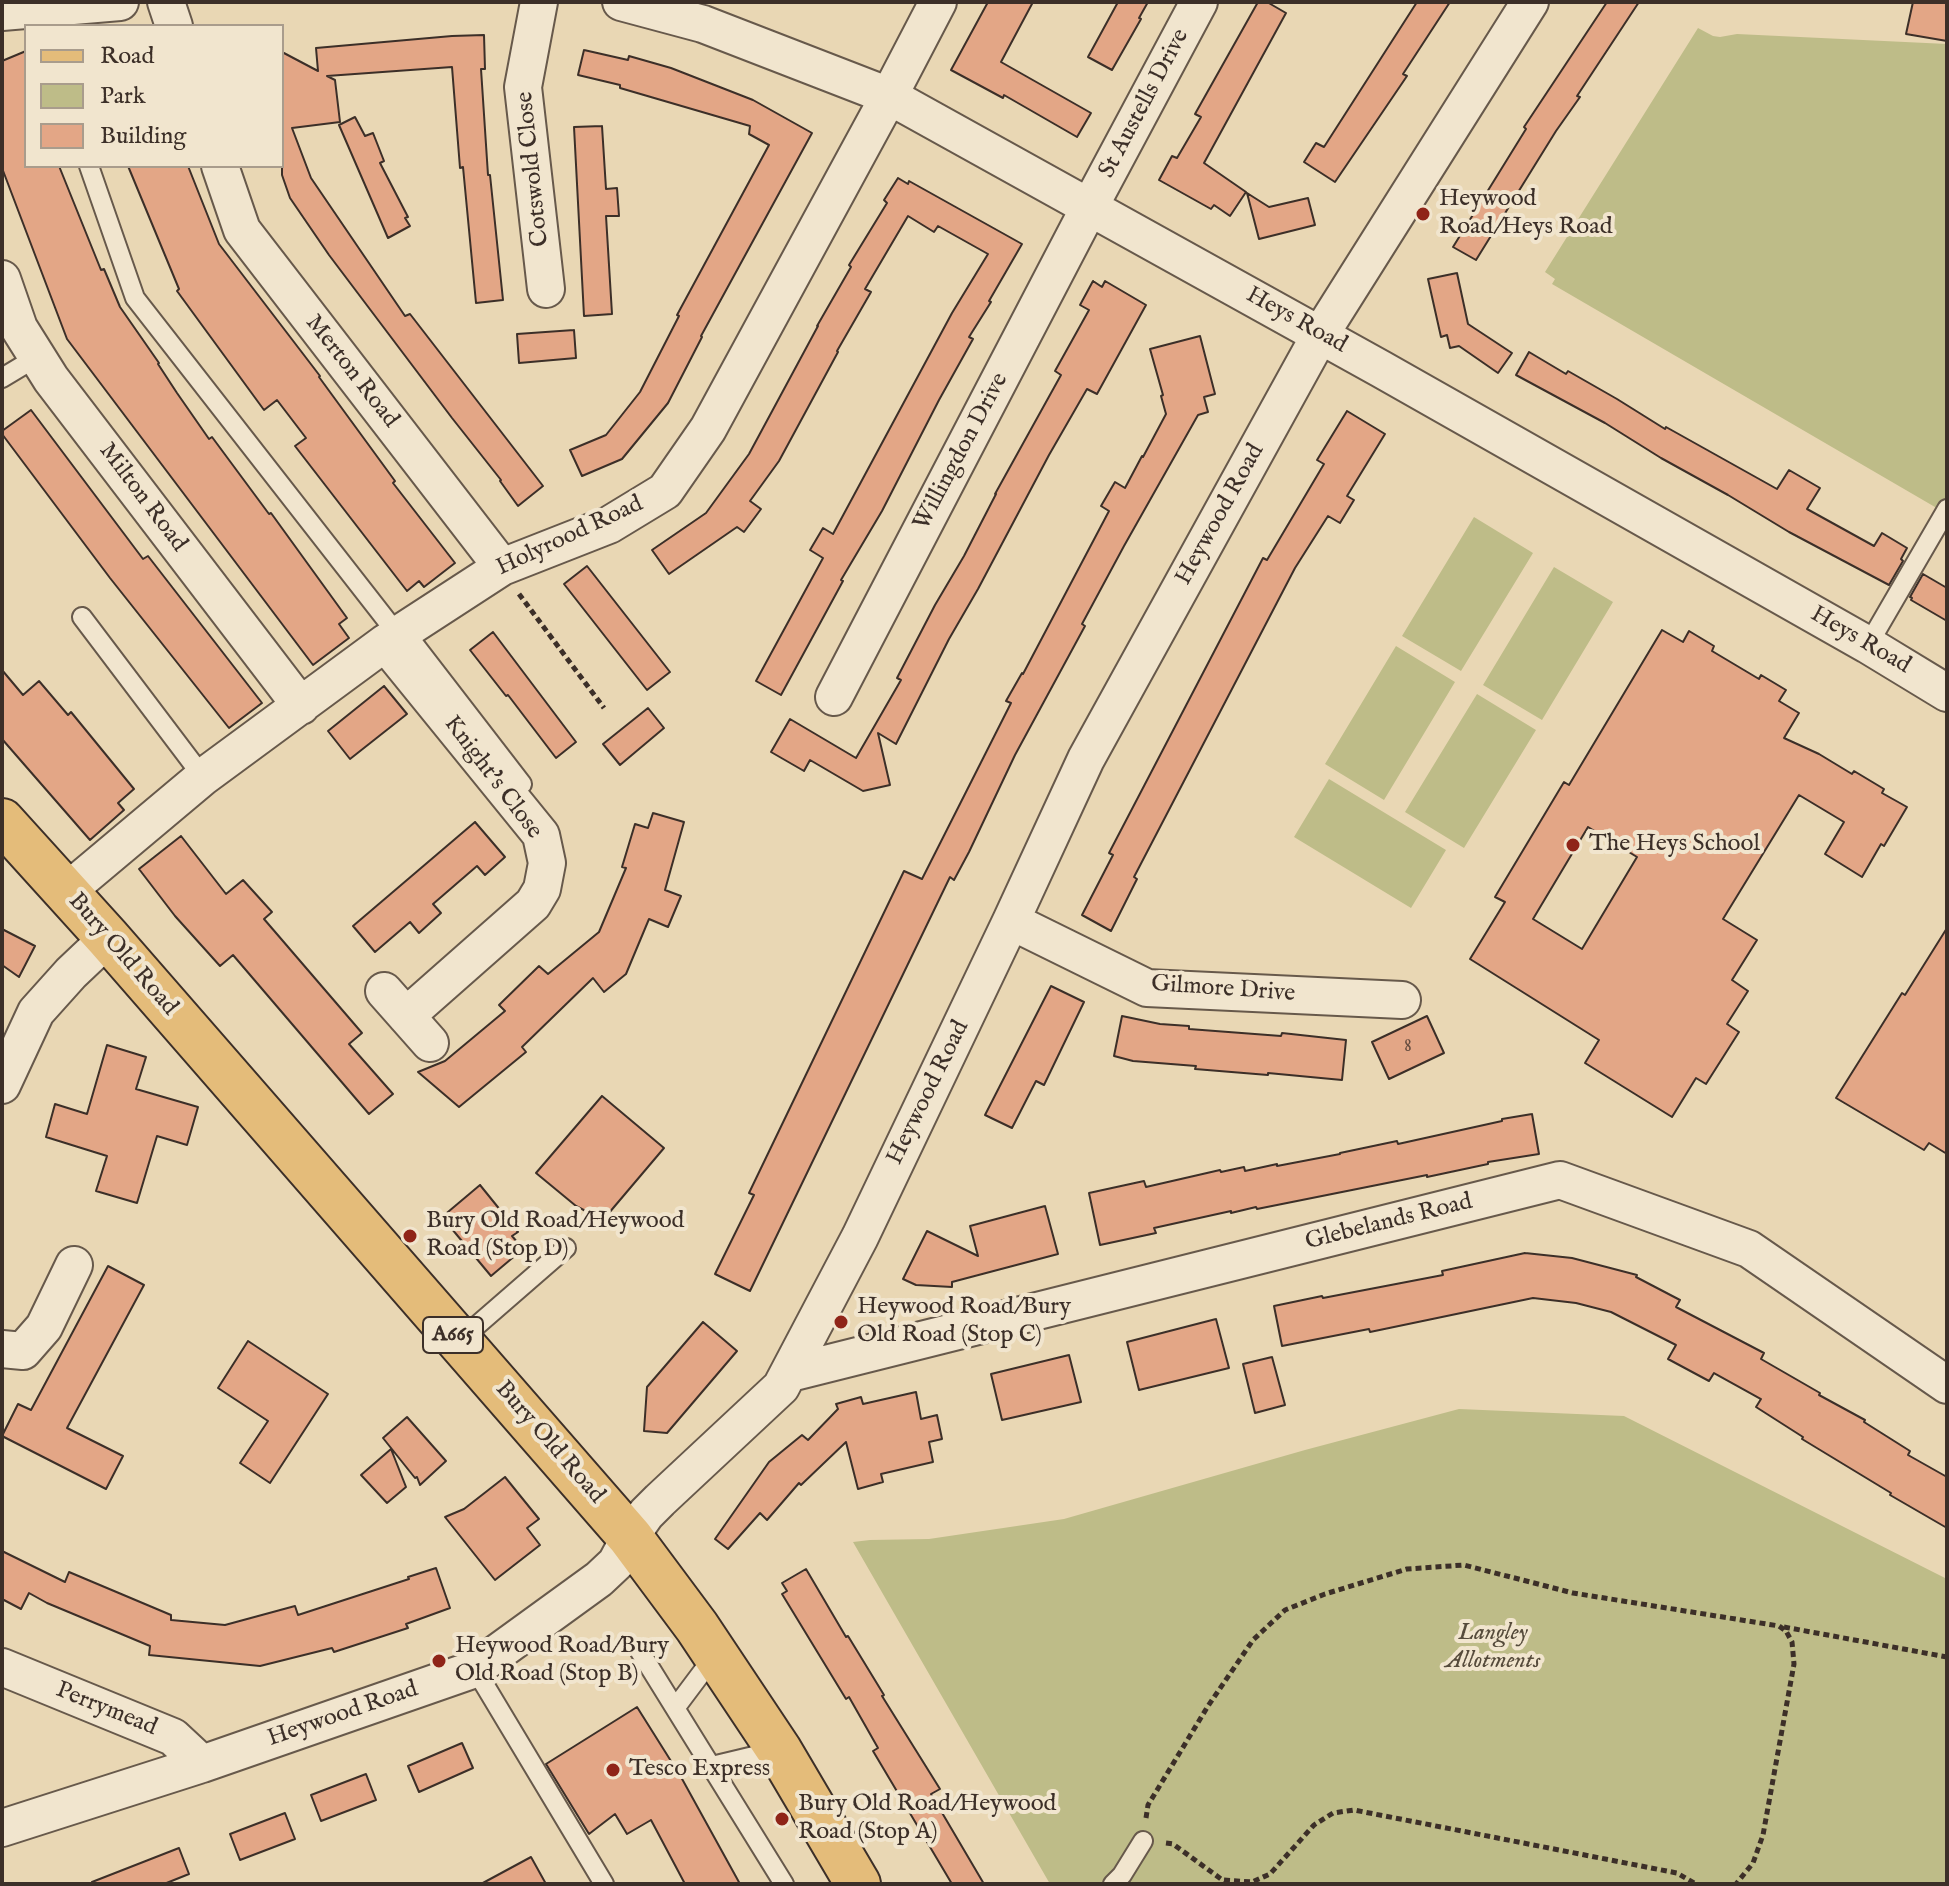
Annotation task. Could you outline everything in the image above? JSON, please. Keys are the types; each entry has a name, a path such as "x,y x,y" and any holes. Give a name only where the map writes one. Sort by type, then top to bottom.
{"main road":[{"name":"Bury Old Road","path":"2,821 108,938 630,1537 691,1618 779,1750 858,1884"}],"street":[{"path":"27,12 120,2"},
{"path":"166,2 173,24"},
{"name":"Cotswold Close","path":"539,2 523,87 546,289"},
{"name":"Heys Road","path":"621,2 706,13 889,96 1320,335 1868,645 1947,693"},
{"name":"Holyrood Road","path":"66,892 203,777 396,637 502,567 609,525 665,491 708,429 938,2"},
{"name":"St Austells Drive","path":"1090,206 1199,2"},
{"name":"Heywood Road","path":"2,1828 202,1764 475,1669 599,1579 616,1563 646,1514 781,1387 860,1237 1086,759 1320,335 1530,2"},
{"name":"Merton Road","path":"221,168 242,230 502,567"},
{"name":"Willingdon Drive","path":"834,697 1090,206"},
{"name":"Milton Road","path":"4,290 19,328 51,379 301,706"},
{"name":"Knight's Close","path":"396,637 541,835 547,863 542,889 533,904 395,1004 430,1043"},
{"name":"Gilmore Drive","path":"1011,921 1147,988 1402,1000"},
{"path":"2,1085 13,1033 108,938"},
{"name":"Glebelands Road","path":"790,1373 1560,1180 1749,1249 1947,1385"},
{"path":"2,1349 23,1351 44,1327 74,1265"},
{"name":"Perrymead","path":"2,1667 173,1737 202,1764"}],"lane":[{"path":"90,168 135,298 396,637 524,786"},
{"path":"2,378 37,357"},
{"path":"1868,645 1947,509"},
{"path":"82,617 203,777"},
{"path":"459,1341 566,1248"},
{"path":"639,1650 784,1884"},
{"path":"676,1707 715,1655"},
{"path":"475,1669 604,1884"},
{"path":"712,1766 779,1750"},
{"path":"1113,1884 1143,1841"}],"path":[{"path":"502,567 604,708"},
{"path":"1696,1884 1677,1873 1354,1810 1333,1813 1314,1825 1270,1874 1252,1882 1225,1882 1173,1844 1143,1841 1148,1805 1208,1706 1253,1640 1285,1610 1325,1594 1407,1569 1464,1565 1573,1593 1947,1657"},
{"path":"1736,1884 1753,1863 1763,1835 1794,1664 1792,1642 1779,1626"}],"green space":[{"path":"1698,28 1720,37 1737,34 1947,44 1947,514 1552,284 1555,279 1545,272"},
{"path":"1474,517 1533,553 1461,671 1402,636"},
{"path":"1554,567 1613,602 1542,720 1483,685"},
{"path":"1396,646 1455,682 1384,800 1325,764"},
{"path":"1477,694 1536,730 1464,848 1405,812"},
{"path":"1329,779 1446,850 1411,908 1294,837"},
{"name":"Langley Allotments","path":"1459,1409 1624,1416 1947,1579 1947,1884 1050,1884 853,1542 929,1539 1064,1519"}],"building":[{"path":"988,2 1033,2 1001,62 1091,113 1077,137 1004,95 1003,98 951,70"},
{"path":"1118,2 1148,2 1112,70 1088,57"},
{"path":"1258,2 1267,2 1286,13 1204,163 1246,192 1230,216 1214,205 1211,209 1159,180 1172,156 1177,158 1201,117 1195,114"},
{"path":"1417,2 1450,2 1403,74 1407,76 1335,182 1304,162 1316,143 1324,147"},
{"path":"1607,2 1639,2 1476,260 1453,247 1526,129 1524,127"},
{"path":"1913,2 1947,2 1947,41 1906,34"},
{"path":"484,35 485,69 481,69 488,175 503,300 476,303 452,67 327,76 335,80 340,122 292,128 311,178 405,316 410,314 543,486 518,506 329,255 290,198 282,175 284,53 318,71 316,48"},
{"path":"584,50 628,60 629,56 671,68 753,100 812,133 701,336 668,403 622,459 582,476 570,450 606,435 640,392 677,315 769,145 749,134 750,126 578,75"},
{"path":"24,52 24,168 60,168 101,270 104,269 120,307 209,439 212,437 271,513 347,618 339,624 349,638 313,665 67,339 2,168 2,61"},
{"path":"355,117 365,136 373,133 384,161 380,163 408,217 405,218 410,226 388,238 339,125"},
{"path":"602,126 606,189 617,188 619,216 606,216 612,314 584,316 574,127"},
{"path":"129,168 189,168 219,244 320,376 395,481 393,483 455,563 424,587 419,581 407,591 295,446 306,438 277,400 264,410 177,291 179,289"},
{"path":"898,178 908,184 909,181 1022,244 969,337 973,339 781,695 756,681 823,558 810,550 823,528 833,534 952,313 988,254 938,226 934,232 908,216 865,289 871,292 779,461 750,501 761,509 744,532 737,527 669,574 652,550 706,513 749,454"},
{"path":"1247,193 1269,207 1308,198 1315,225 1259,239"},
{"path":"1457,273 1468,324 1512,353 1498,373 1459,346 1450,348 1447,335 1441,337 1428,279"},
{"path":"1093,281 1102,287 1105,281 1146,305 1097,394 1087,389 1049,455 896,744 878,733 890,785 863,791 810,760 804,771 771,752 790,719 856,758 901,680 897,678 935,605 1061,375 1055,371 1089,310 1080,305"},
{"path":"574,330 576,358 519,363 517,334"},
{"path":"1200,336 1215,394 1204,397 1208,412 1198,415 1124,546 1082,624 1085,626 1015,755 969,852 954,880 950,877 750,1291 715,1274 754,1195 749,1193 904,871 922,879 1011,703 1006,701 1109,511 1101,506 1115,482 1125,488 1166,414 1150,349"},
{"path":"1529,352 1777,489 1789,470 1820,488 1807,509 1874,546 1882,533 1907,548 1889,585 1789,532 1605,423 1516,375"},
{"path":"31,410 143,559 148,556 262,703 229,728 110,578 2,434"},
{"path":"1347,411 1385,434 1347,496 1354,500 1340,523 1328,516 1295,568 1134,877 1137,879 1111,931 1082,915 1113,855 1109,853 1263,558 1267,560 1324,464 1317,460"},
{"path":"587,566 670,672 647,690 564,584"},
{"path":"1923,574 1947,588 1947,621 1911,600"},
{"path":"1662,630 1683,642 1689,631 1714,646 1712,651 1759,679 1761,675 1786,690 1779,701 1799,713 1784,738 1852,774 1854,771 1884,789 1882,793 1907,807 1862,877 1825,854 1844,822 1799,795 1723,919 1757,940 1732,980 1748,991 1727,1024 1739,1032 1706,1084 1696,1078 1672,1117 1585,1063 1599,1040 1470,959 1505,902 1495,897 1564,782 1569,785","holes":["1588,827 1637,857 1582,949 1533,919"]},
{"path":"493,632 576,742 556,758 470,650"},
{"path":"2,670 23,695 39,681 68,715 71,712 134,789 118,803 124,810 90,840 2,739"},
{"path":"384,686 407,714 350,759 328,731"},
{"path":"648,708 664,728 620,765 603,744"},
{"path":"653,813 684,822 665,890 681,896 668,927 649,919 626,974 604,992 593,978 522,1047 526,1052 459,1107 418,1072 445,1061 505,1011 499,1005 539,966 548,974 599,932 626,868 622,867 635,824 648,828"},
{"path":"475,822 505,857 485,875 477,866 433,904 441,913 419,933 410,922 375,952 353,926"},
{"path":"181,836 226,894 243,880 272,912 264,919 362,1033 349,1044 393,1094 369,1114 233,955 220,966 175,916 139,869"},
{"path":"1947,928 1947,1154 1929,1143 1924,1150 1836,1098"},
{"path":"2,929 35,946 19,977 2,965"},
{"path":"1051,986 1084,1002 1044,1085 1036,1081 1012,1128 985,1115"},
{"path":"1122,1016 1189,1026 1189,1029 1281,1036 1282,1033 1346,1040 1342,1080 1195,1069 1196,1066 1133,1061 1114,1056"},
{"path":"1427,1016 1444,1053 1389,1079 1372,1042"},
{"path":"107,1045 146,1057 136,1089 198,1107 187,1145 157,1136 137,1203 96,1191 107,1156 46,1137 55,1104 87,1114"},
{"path":"602,1096 664,1148 603,1220 576,1206 536,1173"},
{"path":"1532,1114 1539,1154 1257,1209 1231,1211 1154,1228 1156,1233 1100,1245 1089,1193 1144,1181 1146,1187 1220,1170 1244,1167 1245,1171 1277,1166 1397,1141 1398,1144"},
{"path":"480,1185 518,1232 512,1236 523,1249 491,1276 442,1217"},
{"path":"1045,1206 1058,1254 952,1282 952,1287 916,1285 903,1279 927,1231 978,1256 970,1226"},
{"path":"1525,1253 1572,1258 1637,1275 1680,1300 1676,1307 1764,1353 1761,1359 1865,1420 1910,1451 1908,1455 1947,1477 1947,1528 1802,1439 1756,1407 1761,1399 1714,1373 1709,1381 1668,1359 1676,1345 1611,1312 1576,1303 1533,1298 1370,1332 1369,1329 1282,1346 1274,1306 1443,1275 1442,1271"},
{"path":"108,1266 144,1285 67,1428 123,1456 106,1489 2,1436 18,1404 31,1410"},
{"path":"1216,1319 1229,1368 1139,1390 1127,1342"},
{"path":"703,1322 737,1351 667,1433 644,1431 647,1387"},
{"path":"248,1341 328,1394 270,1483 240,1463 268,1421 218,1388"},
{"path":"1069,1355 1081,1402 1002,1420 991,1374"},
{"path":"1272,1357 1285,1405 1255,1413 1243,1364"},
{"path":"916,1392 921,1419 937,1415 942,1439 929,1442 933,1462 881,1474 883,1482 858,1489 846,1442 801,1485 799,1483 767,1520 760,1513 728,1549 715,1539 769,1462 802,1435 808,1440 838,1409 836,1404 861,1397 863,1404"},
{"path":"407,1417 446,1461 420,1485 417,1477 383,1438"},
{"path":"391,1449 406,1487 387,1503 361,1475"},
{"path":"505,1477 539,1519 527,1528 540,1545 495,1580 445,1517 464,1509"},
{"path":"2,1551 65,1582 69,1572 171,1615 171,1620 225,1625 295,1606 298,1615 436,1568 450,1608 406,1624 408,1628 334,1652 332,1648 260,1666 149,1655 150,1646 29,1593 21,1609 2,1599"},
{"path":"806,1569 940,1789 931,1794 984,1884 952,1884 873,1751 878,1748 849,1697 846,1699 782,1594 787,1591 782,1583"},
{"path":"637,1707 681,1777 740,1884 685,1884 651,1820 627,1834 615,1814 589,1834 546,1764"},
{"path":"462,1743 473,1768 419,1792 408,1766"},
{"path":"366,1774 376,1800 321,1821 311,1795"},
{"path":"285,1813 295,1839 240,1860 230,1834"},
{"path":"179,1848 189,1874 164,1884 92,1884 92,1882"},
{"path":"531,1857 546,1884 481,1884"}],"place":[{"name":"Heywood Road/Heys Road","path":"1423,214"},
{"name":"The Heys School","path":"1573,845"},
{"name":"Bury Old Road/Heywood Road (Stop D)","path":"410,1236"},
{"name":"Heywood Road/Bury Old Road (Stop C)","path":"841,1322"},
{"name":"Heywood Road/Bury Old Road (Stop B)","path":"439,1661"},
{"name":"Tesco Express","path":"613,1770"},
{"name":"Bury Old Road/Heywood Road (Stop A)","path":"782,1819"}]}
